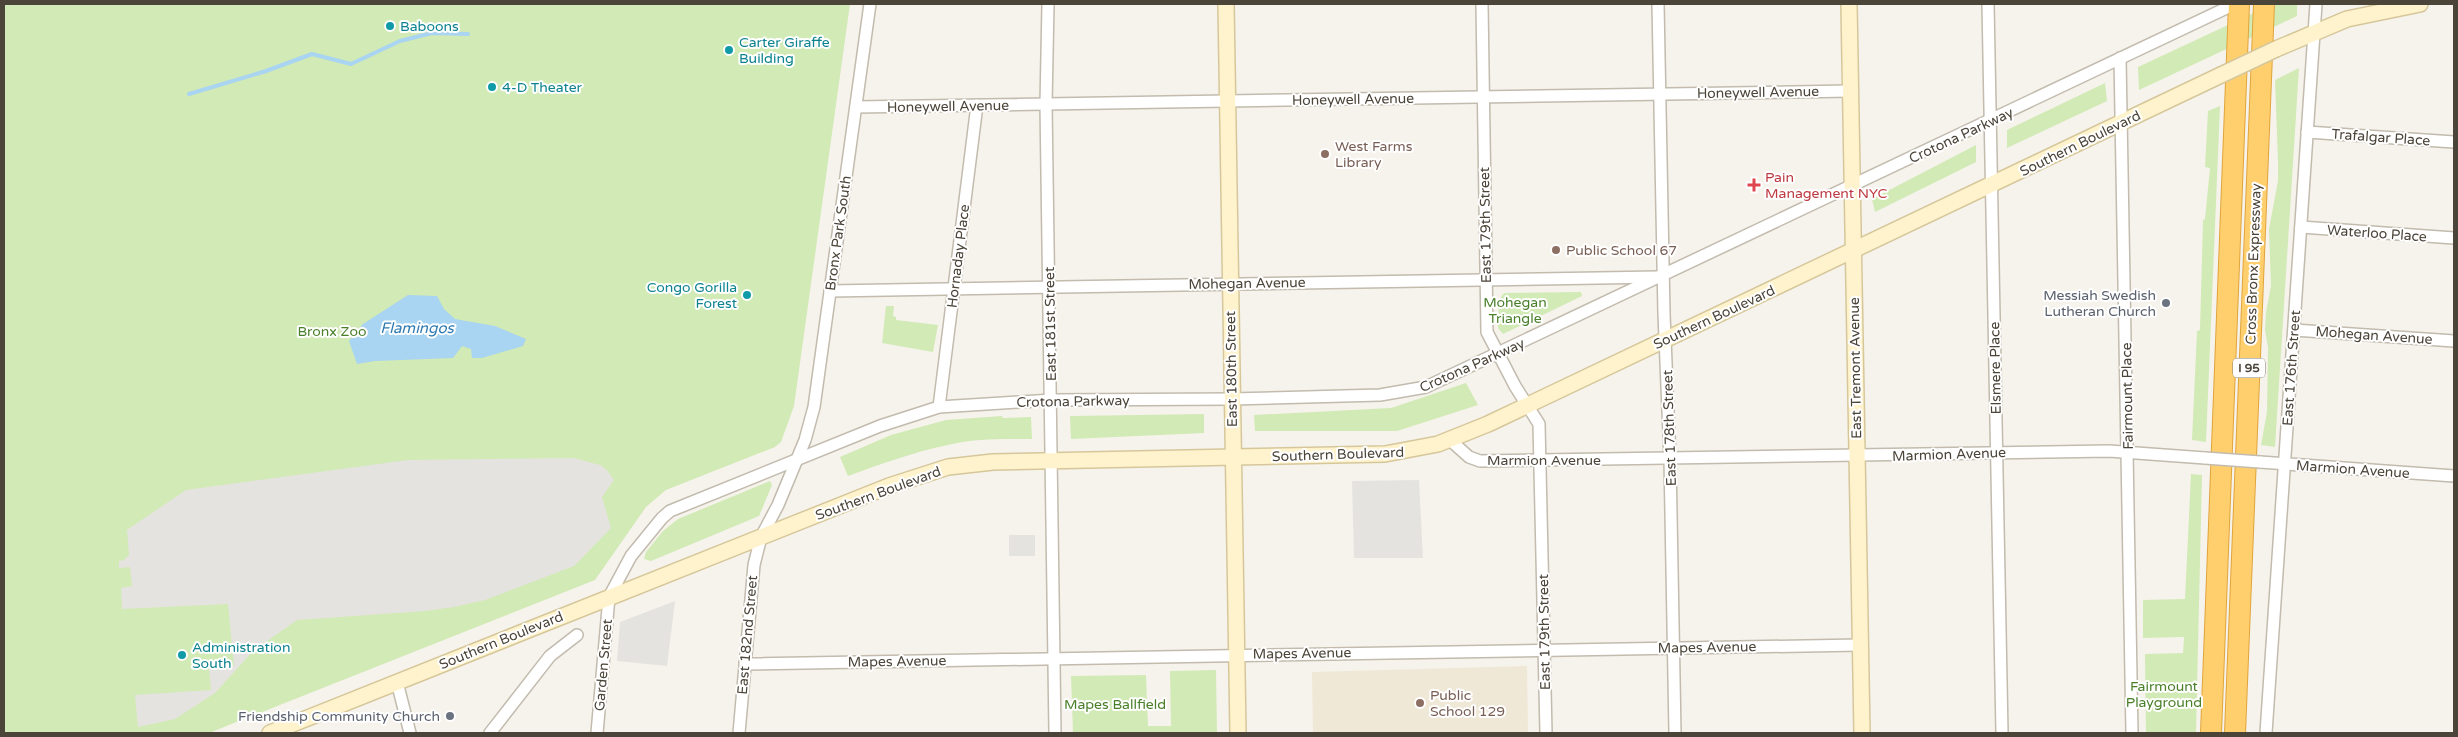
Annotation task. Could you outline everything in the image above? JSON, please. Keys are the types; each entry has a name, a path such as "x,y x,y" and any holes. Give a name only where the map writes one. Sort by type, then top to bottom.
{"highway":[{"name":"Cross Bronx Expressway","path":"2235,733 2264,4"},
{"name":"Cross Bronx Expressway","path":"2211,733 2233,6"}],"main road":[{"name":"East 180th Street","path":"1226,4 1226,100 1238,733"},
{"name":"East Tremont Avenue","path":"1849,4 1862,733"},
{"name":"Southern Boulevard","path":"270,733 889,486 933,471 970,464 1050,460 1397,453 1450,440 1527,406 2276,49 2356,16 2420,4"}],"street":[{"name":"Bronx Park South","path":"761,537 778,505 805,440 814,407 870,4"},
{"name":"East 181st Street","path":"1048,4 1046,104 1052,400 1050,460 1055,733"},
{"name":"East 179th Street","path":"1482,4 1488,332 1498,354 1538,424 1546,733"},
{"name":"East 178th Street","path":"1658,4 1663,276 1670,459 1674,733"},
{"name":"Elsmere Place","path":"1988,4 1993,185 2002,733"},
{"name":"East 176th Street","path":"2266,733 2316,4"},
{"name":"Crotona Parkway","path":"609,597 631,556 662,518 670,512 880,426 939,408 1052,400 1232,400 1380,395 1402,393 1438,383 2233,6"},
{"name":"Fairmount Place","path":"2120,58 2132,733"},
{"name":"Honeywell Avenue","path":"856,108 1226,100 1850,91"},
{"name":"Hornaday Place","path":"939,408 977,105"},
{"name":"Trafalgar Place","path":"2307,132 2454,142"},
{"name":"Waterloo Place","path":"2301,227 2454,238"},
{"name":"Mohegan Avenue","path":"830,291 1663,276"},
{"name":"Mohegan Avenue","path":"2294,330 2454,341"},
{"name":"Marmion Avenue","path":"1450,440 1476,460 1670,459 1996,452 2128,452 2454,476"},
{"name":"East 182nd Street","path":"739,733 754,565 761,537"},
{"name":"Garden Street","path":"597,733 609,597"},
{"path":"490,733 550,656 577,635"},
{"name":"Mapes Avenue","path":"745,664 1236,654 1860,645"},
{"path":"397,682 410,733"}],"shaded area":[{"path":"574,458 600,465 607,470 614,480 602,497 611,528 574,566 485,600 454,607 425,611 297,620 253,651 215,693 175,719 138,727 135,695 211,690 209,668 234,666 228,604 122,609 121,588 132,586 130,567 119,568 119,561 124,560 129,555 127,530 186,490 408,460"},
{"path":"1419,480 1423,558 1354,558 1352,481"},
{"path":"1009,535 1035,535 1035,556 1009,556"},
{"path":"675,601 667,666 617,661 620,622"},
{"name":"Public School 129","path":"1527,666 1528,733 1313,733 1312,672"}],"green space":[{"name":"Bronx Zoo","path":"4,4 850,4 794,406 781,442 775,447 666,490 646,507 595,580 209,733 4,733"},
{"path":"2273,4 2297,4 2297,16 2139,90 2138,67"},
{"path":"2299,68 2275,447 2261,445 2267,412 2268,347 2265,330 2271,286 2269,229 2278,181 2275,80"},
{"path":"2105,83 2107,101 2007,148 2007,130"},
{"path":"2220,106 2206,442 2192,440 2197,331 2200,330 2203,220 2205,219 2210,168 2205,167 2208,111"},
{"path":"1976,145 1976,162 1875,212 1872,199"},
{"name":"Mohegan Triangle","path":"1581,292 1582,296 1503,334 1498,328 1499,300 1504,293"},
{"path":"886,306 894,306 893,316 896,317 896,320 938,325 933,352 882,343"},
{"path":"1466,383 1478,405 1397,431 1255,431 1254,415 1391,408"},
{"path":"1204,414 1204,433 1071,439 1070,416"},
{"path":"1002,416 1003,418 1031,417 1032,439 990,439 958,443 910,455 848,476 840,457 891,435 946,420"},
{"name":"Fairmount Playground","path":"2191,474 2202,475 2196,733 2146,733 2145,654 2183,653 2184,637 2143,638 2143,600 2185,599"},
{"path":"770,481 772,485 759,516 651,561 644,559 646,552 663,531 678,519"},
{"name":"Mapes Ballfield","path":"1216,670 1217,733 1073,733 1071,676 1146,675 1148,726 1171,726 1170,671"}],"water":[{"name":"Flamingos","path":"408,295 437,296 444,309 455,319 495,326 526,339 523,346 482,358 472,358 471,349 462,346 453,358 375,361 357,364 349,341 363,324"}],"waterway":[{"path":"189,94 266,71 312,54 351,64 400,41 432,33 468,34"}],"place":[{"name":"Baboons","path":"390,26"},
{"name":"Carter Giraffe Building","path":"729,50"},
{"name":"4-D Theater","path":"492,87"},
{"name":"West Farms Library","path":"1325,154"},
{"name":"Pain Management NYC","path":"1754,185"},
{"name":"Public School 67","path":"1556,250"},
{"name":"Congo Gorilla Forest","path":"747,295"},
{"name":"Messiah Swedish Lutheran Church","path":"2166,303"},
{"name":"Administration South","path":"182,655"},
{"name":"Public School 129","path":"1420,703"},
{"name":"Friendship Community Church","path":"450,716"}]}
